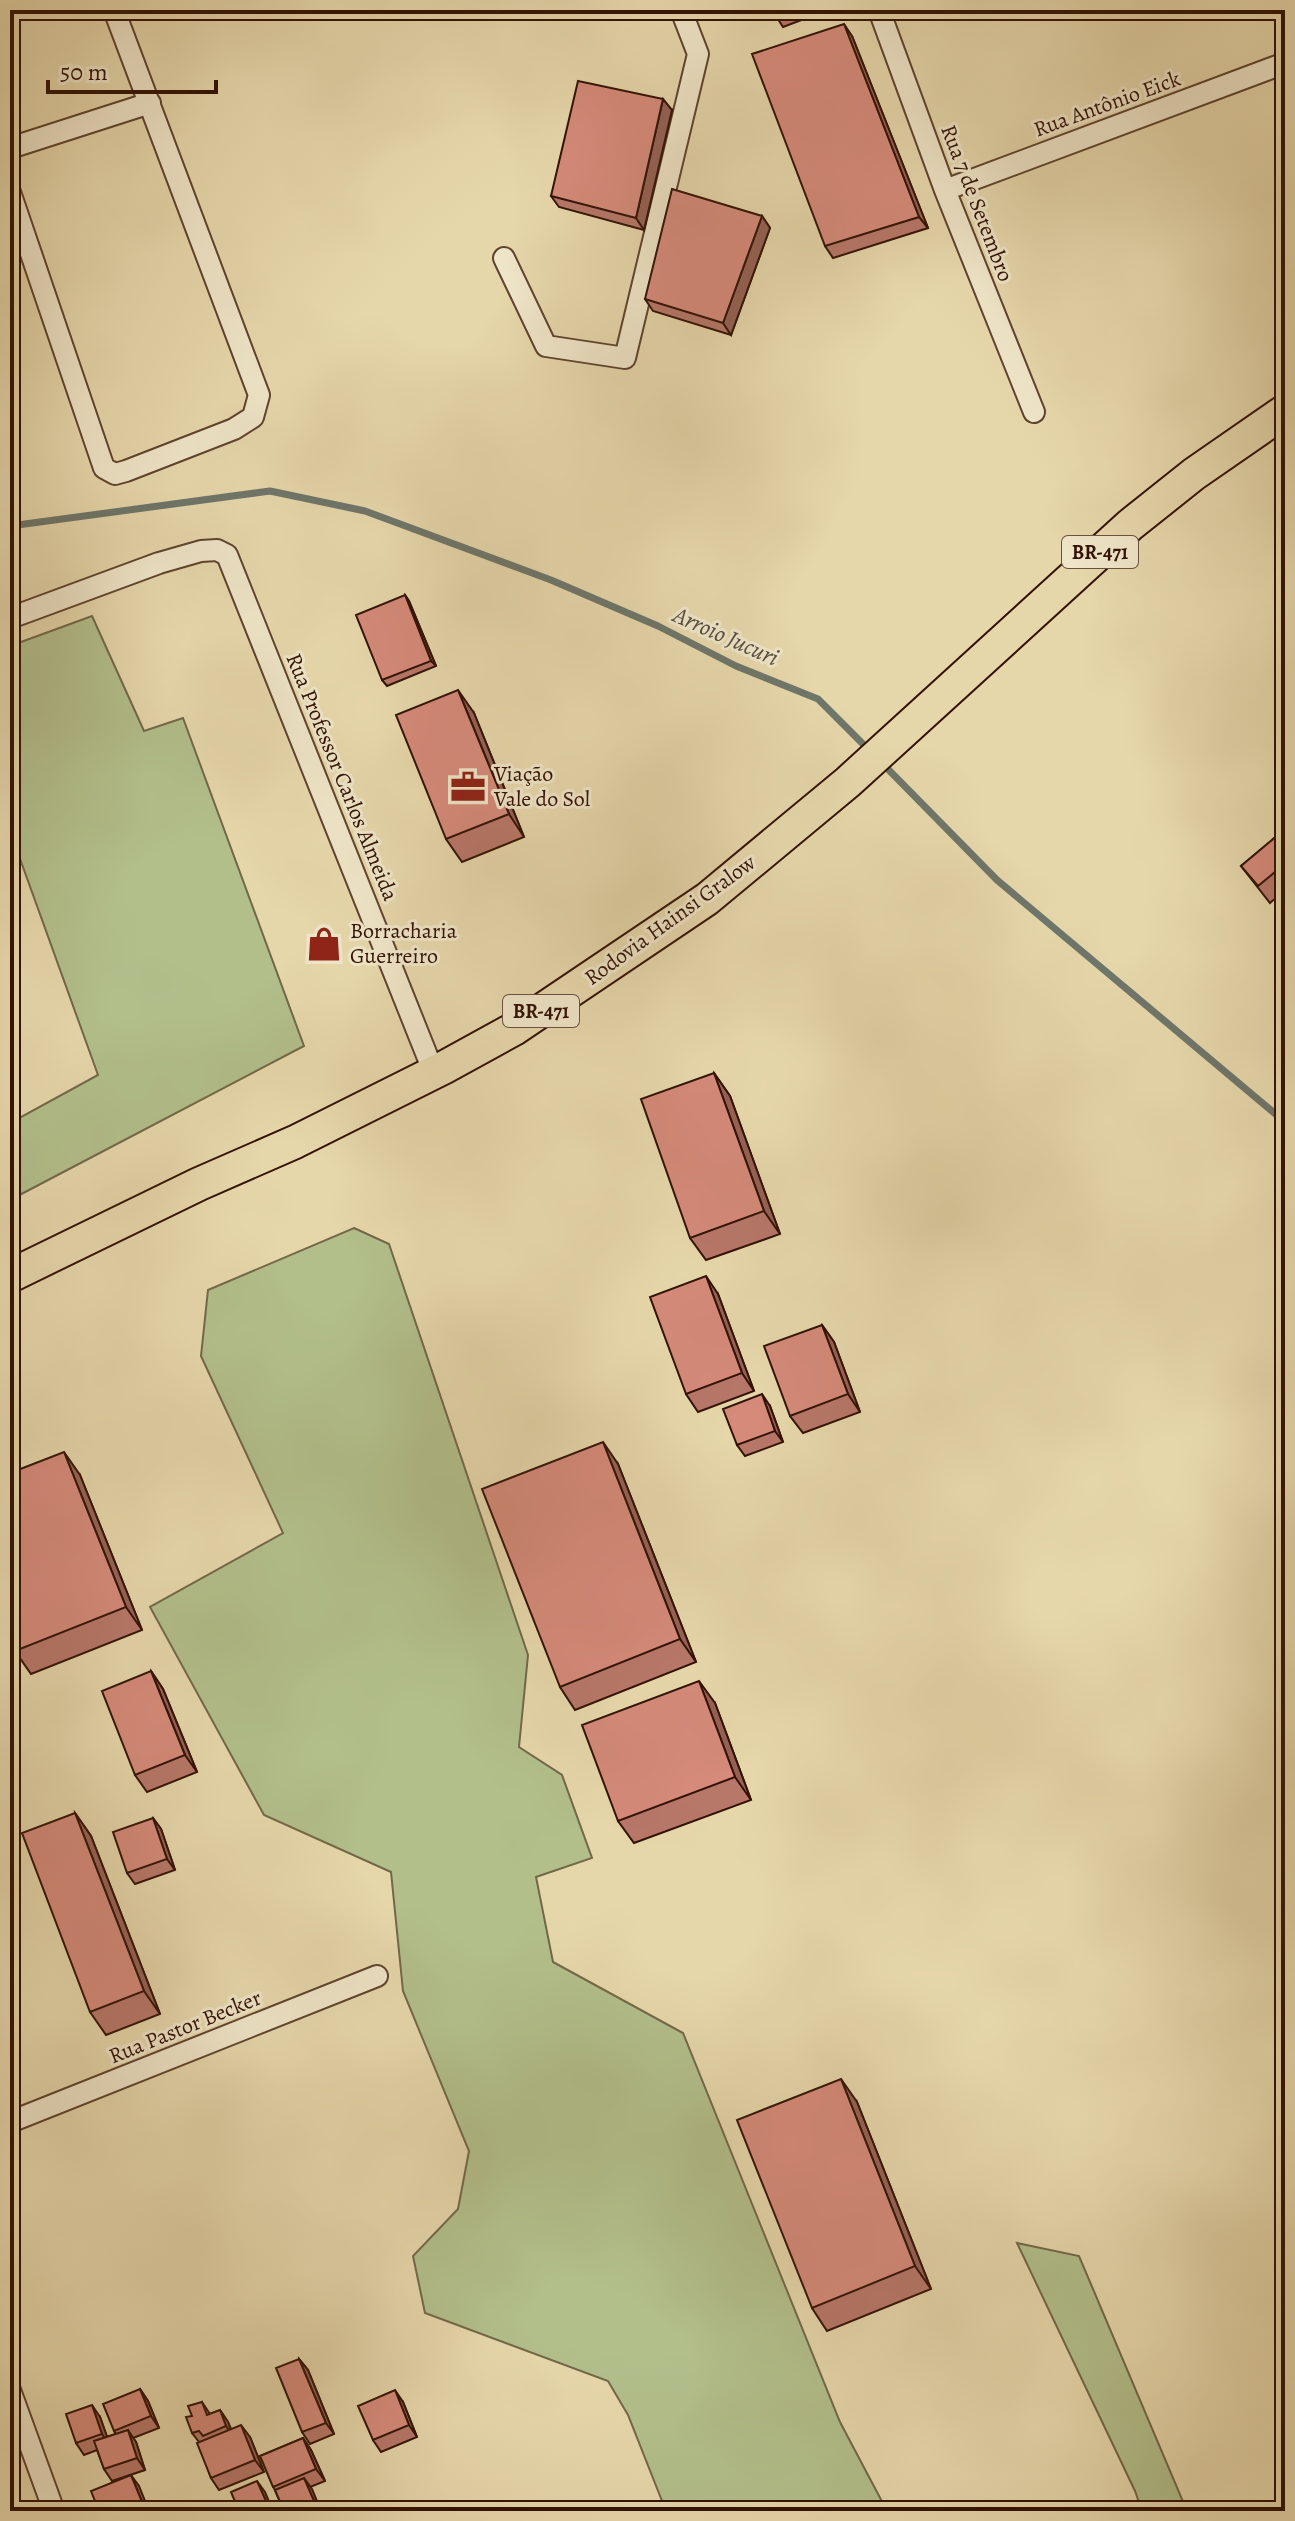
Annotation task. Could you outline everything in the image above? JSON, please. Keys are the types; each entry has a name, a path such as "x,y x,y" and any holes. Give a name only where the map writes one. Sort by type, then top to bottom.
{"main road":[{"name":"Rodovia Hainsi Gralow","path":"10,1276 434,1073 514,1029 707,899 848,782 1130,525 1194,474 1285,411"}],"street":[{"path":"10,192 104,468 115,474 126,471 234,429 253,417 259,395 114,10"},
{"path":"504,258 546,346 625,358 698,54 681,10"},
{"name":"Rua 7 de Setembro","path":"879,10 945,190 1034,412"},
{"name":"Rua Antônio Eick","path":"945,190 1285,63"},
{"path":"10,148 150,103"},
{"name":"Rua Professor Carlos Almeida","path":"10,618 159,563 217,550 227,555 434,1073"},
{"name":"Rua Pastor Becker","path":"10,2122 377,1976"},
{"path":"10,2390 54,2511"}],"green space":[{"path":"92,616 144,731 183,718 304,1046 10,1200 10,1123 98,1075 10,831 10,646"},
{"path":"354,1228 389,1244 528,1655 519,1747 562,1775 592,1858 536,1877 553,1962 683,2033 840,2422 887,2511 666,2511 628,2415 608,2381 425,2313 413,2256 458,2209 469,2151 403,1991 391,1872 264,1815 150,1607 283,1533 201,1356 208,1290"},
{"path":"1017,2243 1079,2256 1187,2511 1142,2511"}],"building":[{"path":"844,24 919,217 825,246 752,54"},
{"path":"578,81 663,99 636,218 551,196"},
{"path":"672,189 762,216 723,323 645,299"},
{"path":"405,595 431,661 382,680 356,615"},
{"name":"Viação Vale do Sol","path":"458,690 509,814 446,839 396,715"},
{"path":"1285,829 1285,884 1275,872 1258,886 1241,866"},
{"path":"714,1073 764,1211 690,1238 641,1099"},
{"path":"706,1276 742,1373 686,1394 650,1297"},
{"path":"822,1325 848,1394 790,1416 764,1346"},
{"path":"762,1394 775,1431 737,1445 723,1409"},
{"path":"603,1442 680,1639 560,1687 482,1489"},
{"path":"64,1452 126,1607 15,1651 10,1638 10,1473"},
{"path":"151,1671 185,1755 135,1775 102,1691"},
{"path":"699,1681 735,1777 618,1821 582,1725"},
{"path":"75,1813 144,1991 90,2012 22,1833"},
{"path":"153,1818 167,1859 127,1873 113,1832"},
{"path":"841,2079 915,2266 812,2308 737,2120"},
{"path":"299,2359 326,2423 302,2432 276,2368"},
{"path":"140,2389 151,2416 114,2431 103,2404"},
{"path":"395,2390 409,2425 373,2440 358,2406"},
{"path":"202,2402 207,2415 220,2410 226,2426 203,2436 199,2431 192,2433 186,2417 192,2416 188,2406"},
{"path":"92,2405 102,2434 76,2443 66,2414"},
{"path":"241,2425 255,2460 211,2478 197,2443"},
{"path":"128,2430 137,2458 104,2469 94,2441"},
{"path":"303,2438 316,2469 273,2487 260,2456"},
{"path":"131,2475 145,2509 99,2511 91,2491"},
{"path":"304,2478 318,2510 284,2511 275,2490"},
{"path":"257,2481 270,2510 239,2511 231,2492"}],"waterway":[{"name":"Arroio Jucuri","path":"10,526 270,491 365,511 551,580 658,626 736,666 818,699 869,750"},
{"name":"Arroio Jucuri","path":"880,761 997,880 1285,1122"}],"place":[{"name":"Viação Vale do Sol","path":"468,787"},
{"name":"Borracharia Guerreiro","path":"324,944"}]}
